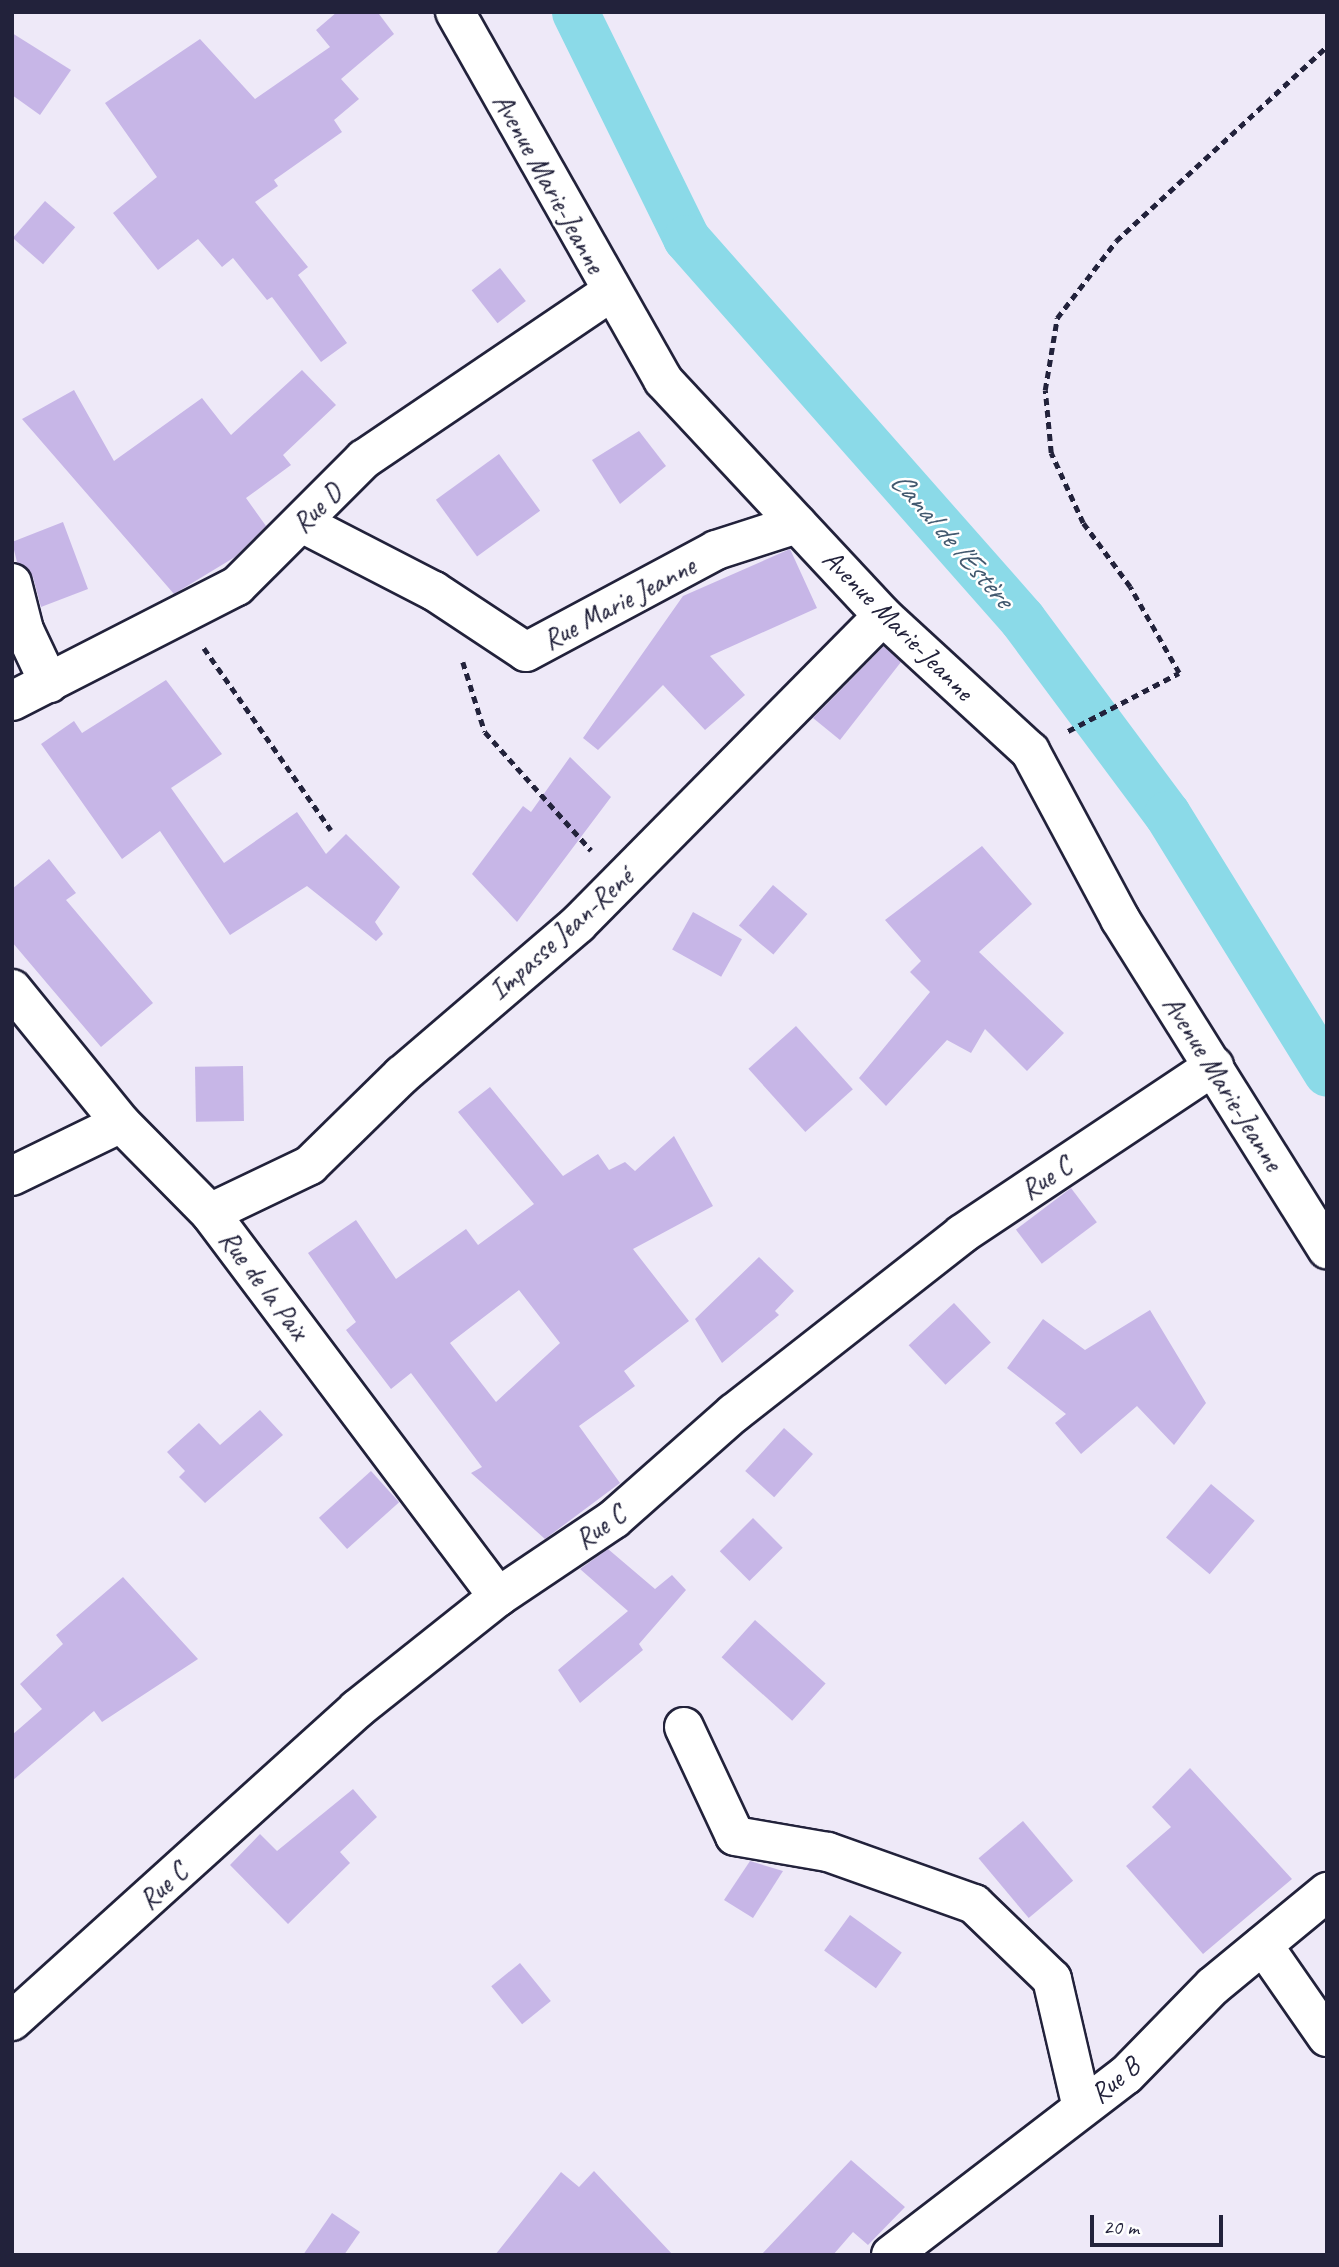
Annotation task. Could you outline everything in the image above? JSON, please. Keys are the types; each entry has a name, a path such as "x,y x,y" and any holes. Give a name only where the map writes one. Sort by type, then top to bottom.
{"street":[{"name":"Avenue Marie-Jeanne","path":"455,12 609,293 663,380 883,616 1030,751 1119,919 1327,1249"},
{"name":"Rue D","path":"12,701 183,619 236,586 364,459 609,293"},
{"name":"Rue Marie Jeanne","path":"302,523 434,591 526,652 716,550 797,524"},
{"path":"12,583 24,630 49,683"},
{"name":"Impasse Jean-René","path":"210,1213 310,1165 620,882 883,616"},
{"name":"Rue de la Paix","path":"12,989 121,1123 210,1213 498,1597"},
{"name":"Rue C","path":"12,2021 357,1709 498,1597 614,1519 734,1413 962,1234 1214,1066"},
{"path":"12,1176 121,1123"},
{"path":"684,1727 735,1836 828,1852 974,1904 1052,1979 1082,2108"},
{"name":"Rue B","path":"891,2255 1126,2075 1263,1945 1327,1892"},
{"path":"1263,1945 1327,2037"}],"path":[{"path":"1030,751 1179,673 1130,587 1083,523 1051,453 1045,390 1057,318 1116,241 1327,46"},
{"path":"183,619 331,830"},
{"path":"462,658 485,732 620,882"}],"building":[{"path":"337,12 379,14 394,34 341,79 359,99 334,120 342,132 274,180 278,186 255,202 308,267 298,275 347,343 321,362 272,297 267,300 233,258 222,267 198,239 158,270 113,213 157,177 105,103 200,39 255,99 330,47 316,30"},
{"path":"12,33 71,70 40,115 12,95"},
{"path":"45,201 75,227 43,264 13,238"},
{"path":"500,268 526,301 497,323 472,290"},
{"path":"302,370 336,405 283,455 291,465 246,498 266,526 235,557 174,594 22,419 74,390 114,461 202,398 231,435"},
{"path":"639,431 666,466 620,504 592,460"},
{"path":"499,454 540,511 477,556 436,500"},
{"path":"63,522 88,589 41,607 33,577 17,562 12,542"},
{"path":"790,549 817,608 710,656 745,695 705,730 663,685 598,750 583,738 683,596"},
{"path":"884,646 901,662 840,740 813,718"},
{"path":"166,680 222,754 171,788 224,863 297,812 326,854 346,834 400,887 375,922 383,934 376,941 307,886 230,935 160,831 122,859 41,744 74,721 82,733"},
{"path":"570,757 611,797 517,922 472,874 523,806 531,812"},
{"path":"982,846 1032,904 979,952 1064,1033 1027,1071 985,1029 971,1053 947,1040 886,1106 859,1078 930,992 910,972 921,961 885,920"},
{"path":"49,859 76,893 66,900 153,1003 101,1047 12,942 12,889"},
{"path":"773,885 807,914 773,955 739,926"},
{"path":"693,912 742,939 721,977 672,950"},
{"path":"796,1026 853,1089 805,1132 748,1069"},
{"path":"243,1066 244,1121 196,1122 195,1067"},
{"path":"490,1087 563,1176 598,1154 609,1170 625,1162 635,1171 674,1136 713,1206 633,1249 689,1321 624,1371 635,1386 579,1426 620,1483 545,1539 471,1473 482,1467 411,1373 391,1389 346,1330 356,1322 308,1253 356,1220 396,1279 466,1229 478,1245 534,1204 458,1112","holes":["519,1290 560,1343 496,1402 450,1343"]},
{"path":"1071,1188 1097,1222 1042,1264 1016,1230"},
{"path":"759,1257 794,1291 775,1311 779,1315 722,1363 695,1319"},
{"path":"954,1303 991,1342 945,1385 909,1345"},
{"path":"1150,1310 1206,1403 1174,1445 1137,1406 1081,1454 1055,1423 1066,1414 1007,1368 1043,1319 1085,1350"},
{"path":"260,1410 283,1435 205,1503 179,1477 185,1471 167,1452 199,1423 220,1445"},
{"path":"784,1428 813,1454 774,1497 745,1471"},
{"path":"371,1471 399,1502 347,1549 319,1518"},
{"path":"1211,1484 1255,1521 1210,1574 1166,1538"},
{"path":"753,1518 783,1548 749,1581 720,1551"},
{"path":"608,1549 655,1589 672,1575 686,1590 639,1644 643,1650 580,1703 558,1670 628,1611 580,1569"},
{"path":"123,1577 198,1659 102,1722 94,1711 12,1781 12,1735 42,1709 20,1684 63,1644 56,1635"},
{"path":"755,1620 826,1684 792,1721 722,1657"},
{"path":"1190,1768 1292,1879 1203,1954 1126,1866 1171,1827 1152,1807"},
{"path":"353,1789 377,1817 340,1852 350,1863 288,1924 230,1865 260,1834 277,1851"},
{"path":"1023,1821 1073,1881 1029,1918 979,1858"},
{"path":"750,1861 783,1871 753,1918 724,1900"},
{"path":"850,1915 902,1953 876,1988 824,1951"},
{"path":"520,1963 551,2001 522,2024 491,1986"},
{"path":"851,2160 905,2207 868,2245 853,2232 833,2255 761,2255"},
{"path":"594,2171 673,2255 495,2255 561,2172 579,2187"},
{"path":"332,2213 360,2232 344,2255 303,2255"}],"waterway":[{"name":"Canal de l'Estère","path":"575,12 686,238 1022,619 1167,814 1327,1073"}]}
